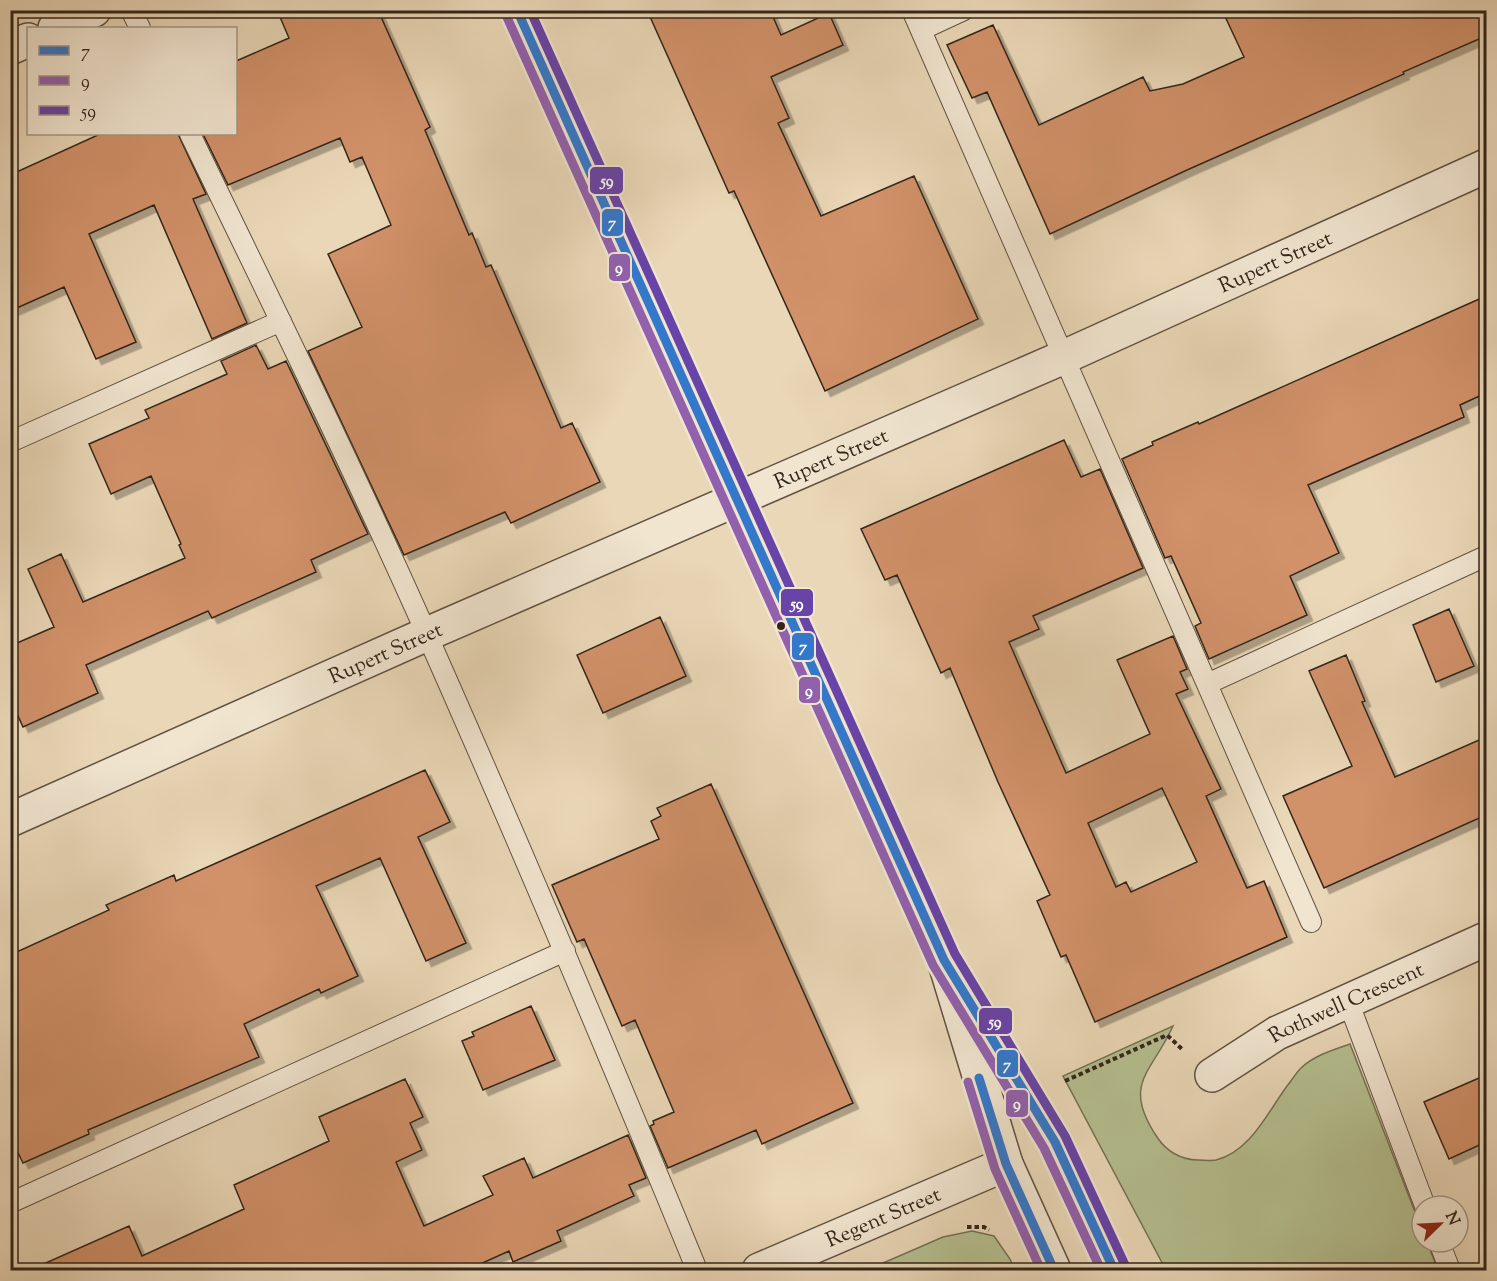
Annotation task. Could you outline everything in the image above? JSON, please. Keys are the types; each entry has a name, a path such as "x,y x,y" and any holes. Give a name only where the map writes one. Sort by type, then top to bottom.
{"street":[{"path":"56,27 94,10"},
{"path":"517,10 944,960 1006,1164 1054,1270"},
{"path":"10,48 27,40"},
{"name":"Rupert Street","path":"10,820 427,634 1064,357 1486,166"},
{"name":"Rothwell Crescent","path":"1212,1075 1277,1033 1486,939"},
{"path":"944,960 1055,1142 1114,1270"},
{"name":"Regent Street","path":"759,1270 1006,1164"}],"lane":[{"path":"131,10 140,27"},
{"path":"912,10 1311,922"},
{"path":"921,30 964,10"},
{"path":"190,135 281,321 427,634 565,951 697,1270"},
{"path":"10,442 281,321"},
{"path":"1207,684 1486,556"},
{"path":"10,1203 565,951"},
{"path":"1348,1001 1420,1194"},
{"path":"1444,1254 1450,1270"}],"path":[{"path":"1029,1098 1167,1035 1212,1075"},
{"path":"958,1229 984,1227 992,1231"}],"green space":[{"path":"1173,1026 1144,1079 1141,1103 1146,1119 1161,1142 1175,1154 1192,1160 1216,1160 1228,1156 1248,1140 1306,1063 1350,1044 1410,1199 1410,1254 1432,1254 1438,1270 1166,1270 1063,1076"},
{"path":"972,1231 994,1236 1015,1270 867,1270 943,1237"}],"building":[{"path":"277,10 378,10 430,127 425,130 469,235 472,233 486,267 491,265 561,428 572,423 600,482 511,523 505,512 404,555 308,351 362,327 328,254 391,225 362,157 350,162 340,138 228,185 203,135 237,135 237,61 289,38"},
{"path":"647,10 770,10 781,35 829,13 843,45 771,77 789,118 778,123 821,216 914,176 978,319 825,391 734,191 729,193"},
{"path":"1222,10 1486,10 1486,36 1050,234 987,92 972,98 947,45 993,25 1039,125 1143,77 1150,91 1183,84 1244,57"},
{"path":"98,135 178,135 206,194 193,199 247,323 212,339 154,205 89,234 136,342 96,359 64,287 10,311 10,175"},
{"path":"1486,296 1486,393 1460,405 1464,417 1308,485 1339,553 1290,576 1307,615 1209,659 1195,626 1201,623 1171,556 1165,558 1122,459 1153,445 1152,442 1198,422 1199,424"},
{"path":"256,345 268,369 286,361 368,534 311,560 316,572 212,618 208,611 86,665 98,693 23,727 10,698 10,646 54,627 28,569 61,554 83,602 185,558 151,476 111,494 89,444 149,418 145,410 227,374 221,361"},
{"path":"1064,440 1081,477 1100,469 1143,568 1033,616 1039,629 1009,642 1066,773 1150,734 1117,660 1173,636 1187,669 1180,672 1188,689 1176,694 1221,789 1206,796 1247,888 1264,881 1287,937 1095,1022 1066,955 1061,957 1037,901 1050,895 998,782 950,668 941,673 897,575 885,580 861,529","holes":["1162,788 1197,862 1131,892 1126,882 1116,887 1088,823"]},
{"path":"1449,609 1474,666 1436,682 1413,625"},
{"path":"660,617 686,676 603,713 577,655"},
{"path":"1346,655 1365,701 1362,702 1395,777 1486,737 1486,815 1324,888 1283,796 1352,766 1309,671"},
{"path":"425,770 450,822 418,837 466,943 426,961 380,858 316,886 358,976 321,993 319,989 244,1024 259,1057 88,1130 89,1134 23,1163 10,1136 10,955 109,910 106,905 174,875 176,881"},
{"path":"711,784 853,1103 762,1144 756,1130 668,1168 650,1126 654,1124 653,1121 674,1112 635,1020 622,1026 584,939 577,942 552,885 659,839 651,821 661,816 657,808"},
{"path":"531,1006 555,1060 483,1090 462,1041 474,1036 472,1032"},
{"path":"1486,1075 1486,1142 1449,1159 1424,1102"},
{"path":"405,1079 423,1117 410,1123 422,1150 396,1162 424,1226 493,1195 483,1176 524,1158 533,1178 628,1135 646,1178 629,1185 634,1196 557,1231 561,1241 513,1262 509,1251 467,1270 30,1270 129,1226 142,1256 244,1209 234,1185 329,1141 319,1117"}],"transit line":[{"name":"7","path":"517,10 944,960 1055,1142 1114,1270"},
{"name":"59","path":"530,10 955,954 1065,1136 1125,1265"},
{"name":"9","path":"506,15 933,965 1044,1148 1101,1270"},
{"name":"7","path":"979,1078 1006,1164 1054,1270"},
{"name":"9","path":"968,1082 995,1169 1041,1270"}]}
